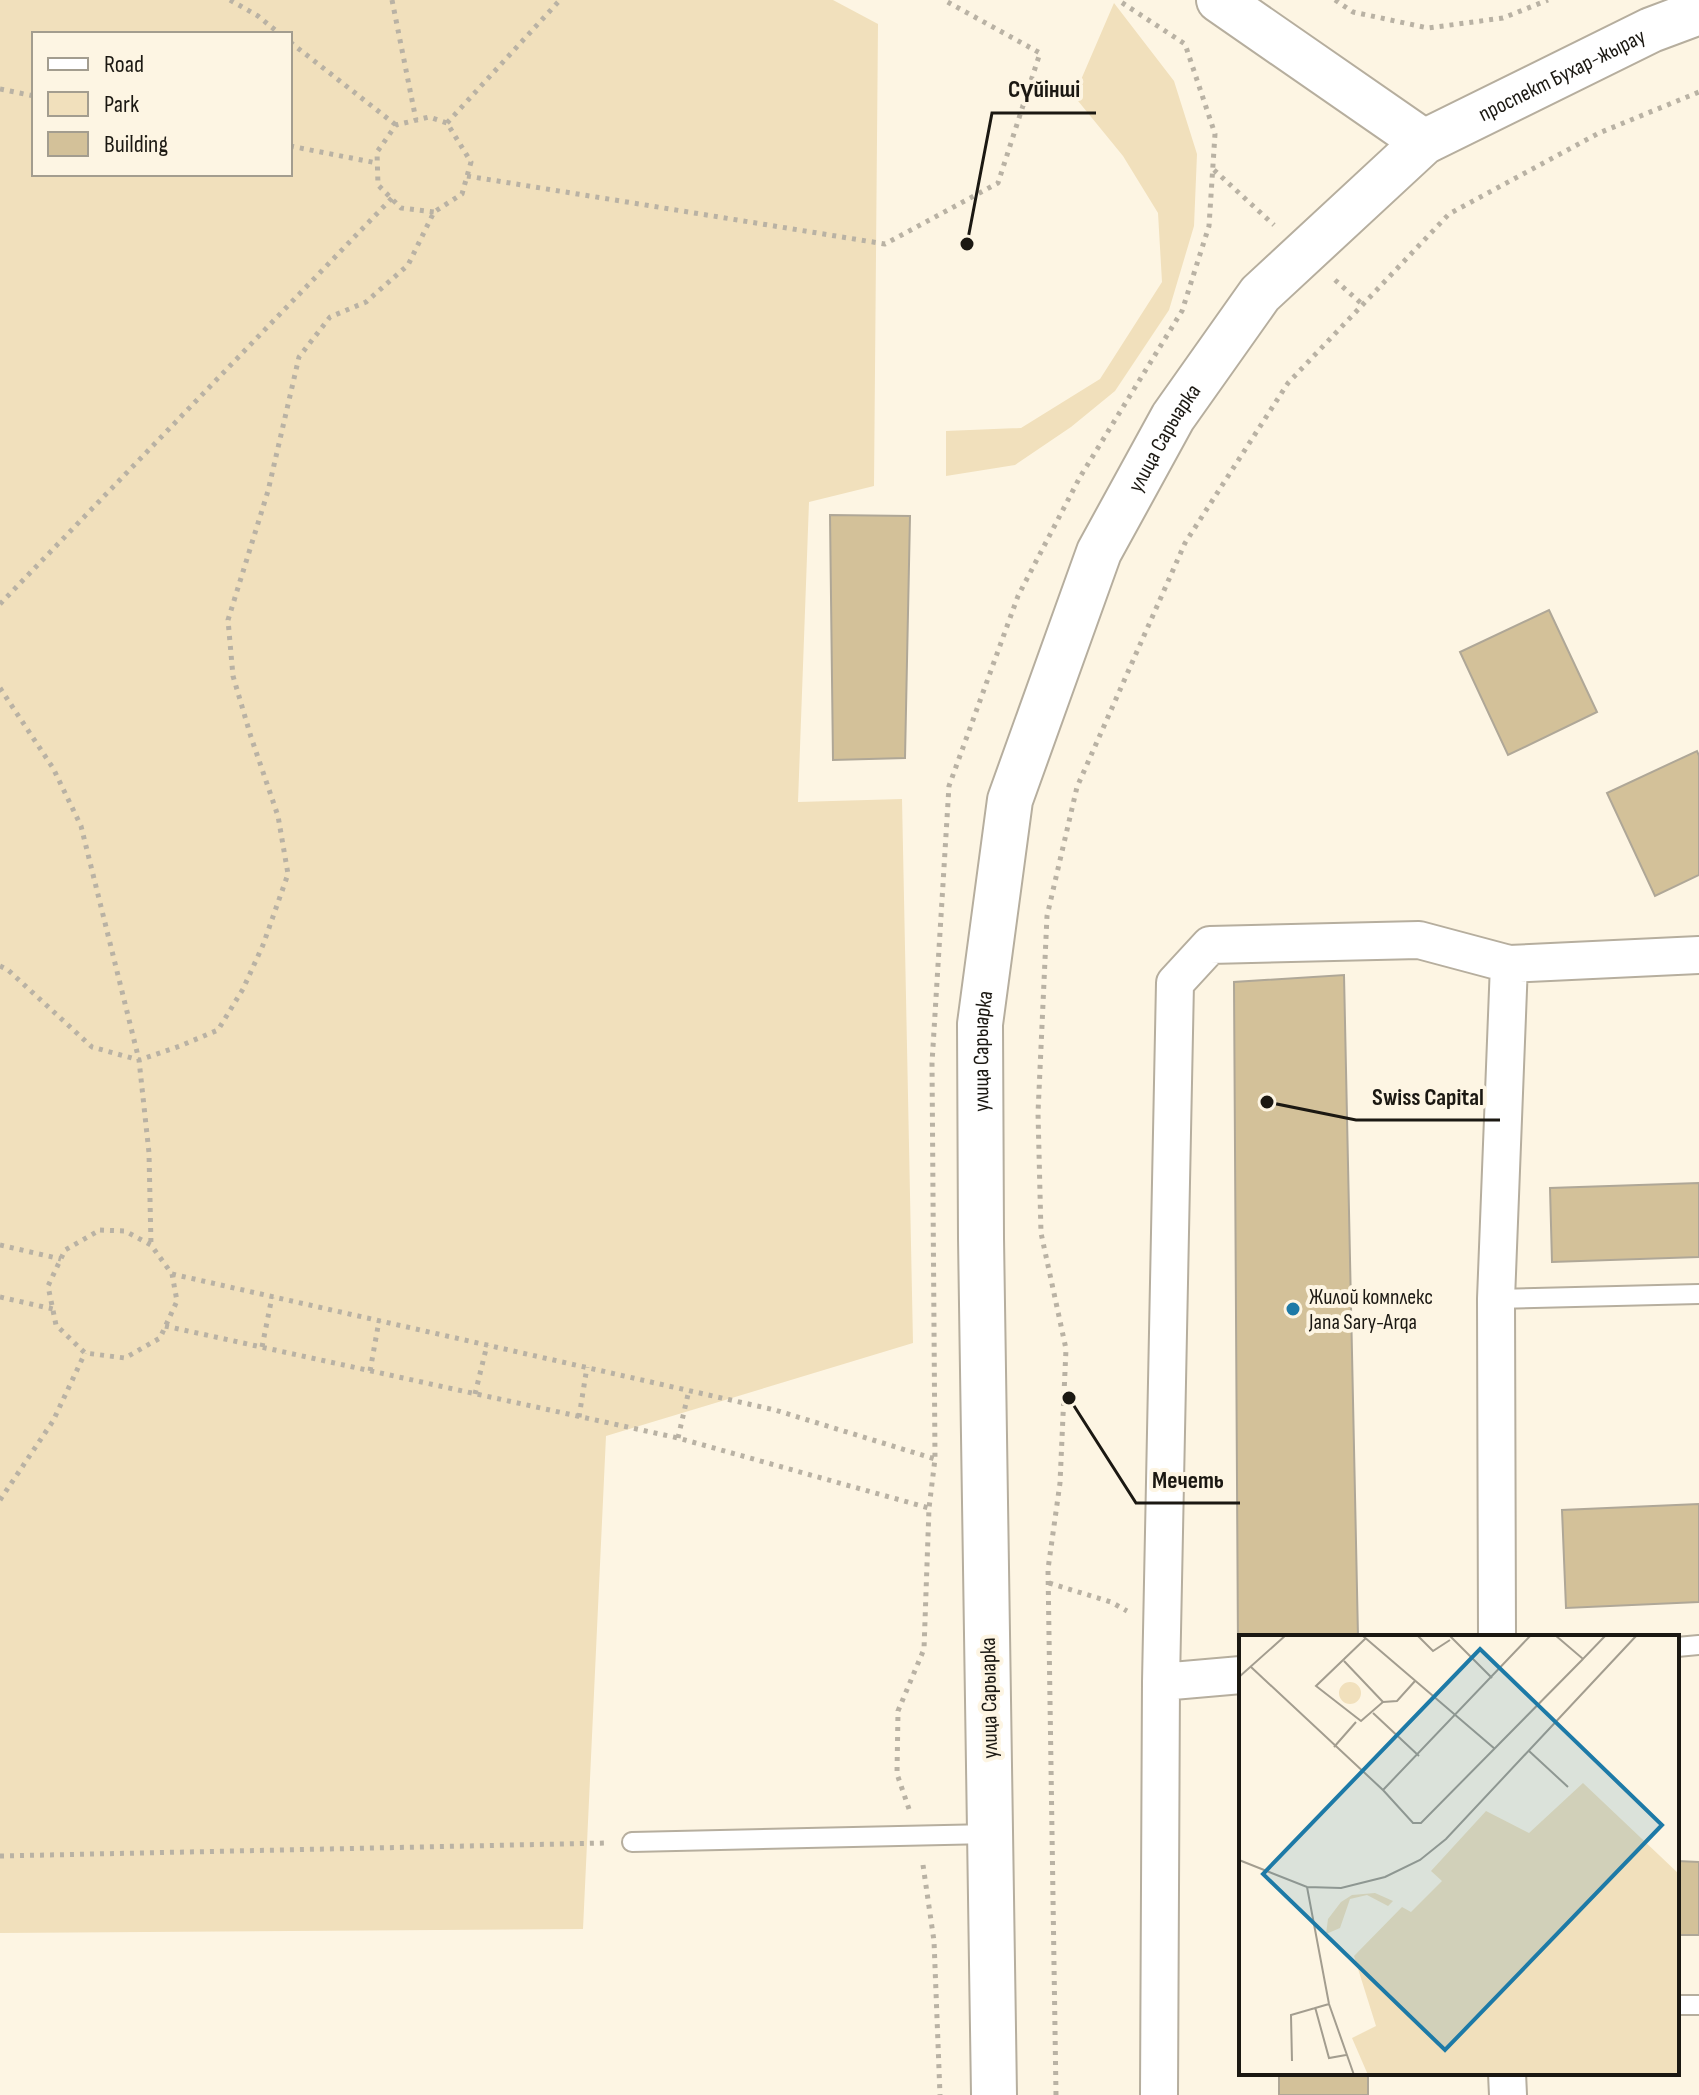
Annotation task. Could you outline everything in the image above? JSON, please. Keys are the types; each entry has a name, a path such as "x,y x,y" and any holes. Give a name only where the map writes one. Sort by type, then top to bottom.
{"main road":[{"path":"1219,0 1424,142"},
{"name":"проспект Бухар-жырау","path":"1424,142 1651,30 1699,12"},
{"name":"улица Сарыарка","path":"994,2095 980,1024 1010,800 1099,552 1173,417 1260,294 1424,142"}],"street":[{"path":"1159,2095 1161,1635 1175,983 1210,945 1419,940 1509,964 1699,955"},
{"path":"1497,1635 1496,1299 1509,964"},
{"path":"1161,1682 1239,1675"},
{"path":"1507,2075 1508,2095"}],"lane":[{"path":"1496,1299 1699,1294"},
{"path":"1679,1647 1699,1645"},
{"path":"632,1842 990,1834"}],"path":[{"path":"230,0 278,32"},
{"path":"392,0 416,120"},
{"path":"447,123 560,0"},
{"path":"467,176 885,244 998,183 1040,53 944,0"},
{"path":"1335,0 1353,12 1428,28 1503,18 1548,0"},
{"path":"292,44 396,125"},
{"path":"0,89 32,96"},
{"path":"0,966 92,1047 139,1060 218,1030 243,989 263,945 288,874 278,816 233,676 228,620 268,491 299,357 330,317 366,302 408,265 434,212 462,194 471,162 447,123 429,117 396,125 377,152 378,185 401,208 434,212"},
{"path":"292,146 377,163"},
{"path":"0,604 392,198"},
{"path":"0,688 53,768 81,826 139,1060 149,1153 151,1245"},
{"path":"100,1230 125,1231 151,1245 172,1274 177,1301 160,1338 125,1358 85,1353 56,1325 48,1286 65,1250 100,1230"},
{"path":"0,1245 61,1259"},
{"path":"172,1274 775,1410 935,1459 929,1508 924,1649 898,1711 897,1774 919,1836 934,1941 940,2095"},
{"path":"0,1297 53,1309"},
{"path":"262,1347 272,1297"},
{"path":"370,1371 379,1321"},
{"path":"165,1326 678,1438 929,1508"},
{"path":"475,1394 487,1345"},
{"path":"0,1500 53,1421 85,1353"},
{"path":"579,1417 587,1367"},
{"path":"678,1438 689,1390"},
{"path":"1049,1583 1111,1602 1161,1635"},
{"path":"0,1856 632,1842"}],"green space":[{"path":"0,0 833,0 878,24 874,486 809,502 798,802 902,799 913,1343 606,1436 583,1929 0,1933"},
{"path":"1114,3 1174,81 1197,154 1194,226 1169,310 1115,391 1071,427 1015,465 946,476 946,431 1021,428 1100,379 1162,282 1158,213 1123,156 1074,96"}],"building":[{"path":"830,515 910,516 905,758 833,760"},
{"path":"1549,610 1597,712 1508,755 1460,652"},
{"path":"1697,751 1699,875 1655,896 1607,793"},
{"name":"Жилой комплекс Jana Sary-Arqa","path":"1344,975 1358,1635 1239,1635 1239,1647 1238,1647 1234,982"},
{"path":"1699,1183 1699,1257 1552,1262 1550,1188"},
{"path":"1699,1504 1699,1602 1566,1608 1562,1510"},
{"path":"1679,1861 1699,1862 1699,1935 1679,1935"},
{"path":"1279,2075 1368,2075 1368,2095 1279,2095"}],"place":[{"name":"Сүйінші","path":"967,244"},
{"name":"Swiss Capital","path":"1267,1102"},
{"name":"Жилой комплекс Jana Sary-Arqa","path":"1293,1309"},
{"name":"Мечеть","path":"1069,1398"}]}
